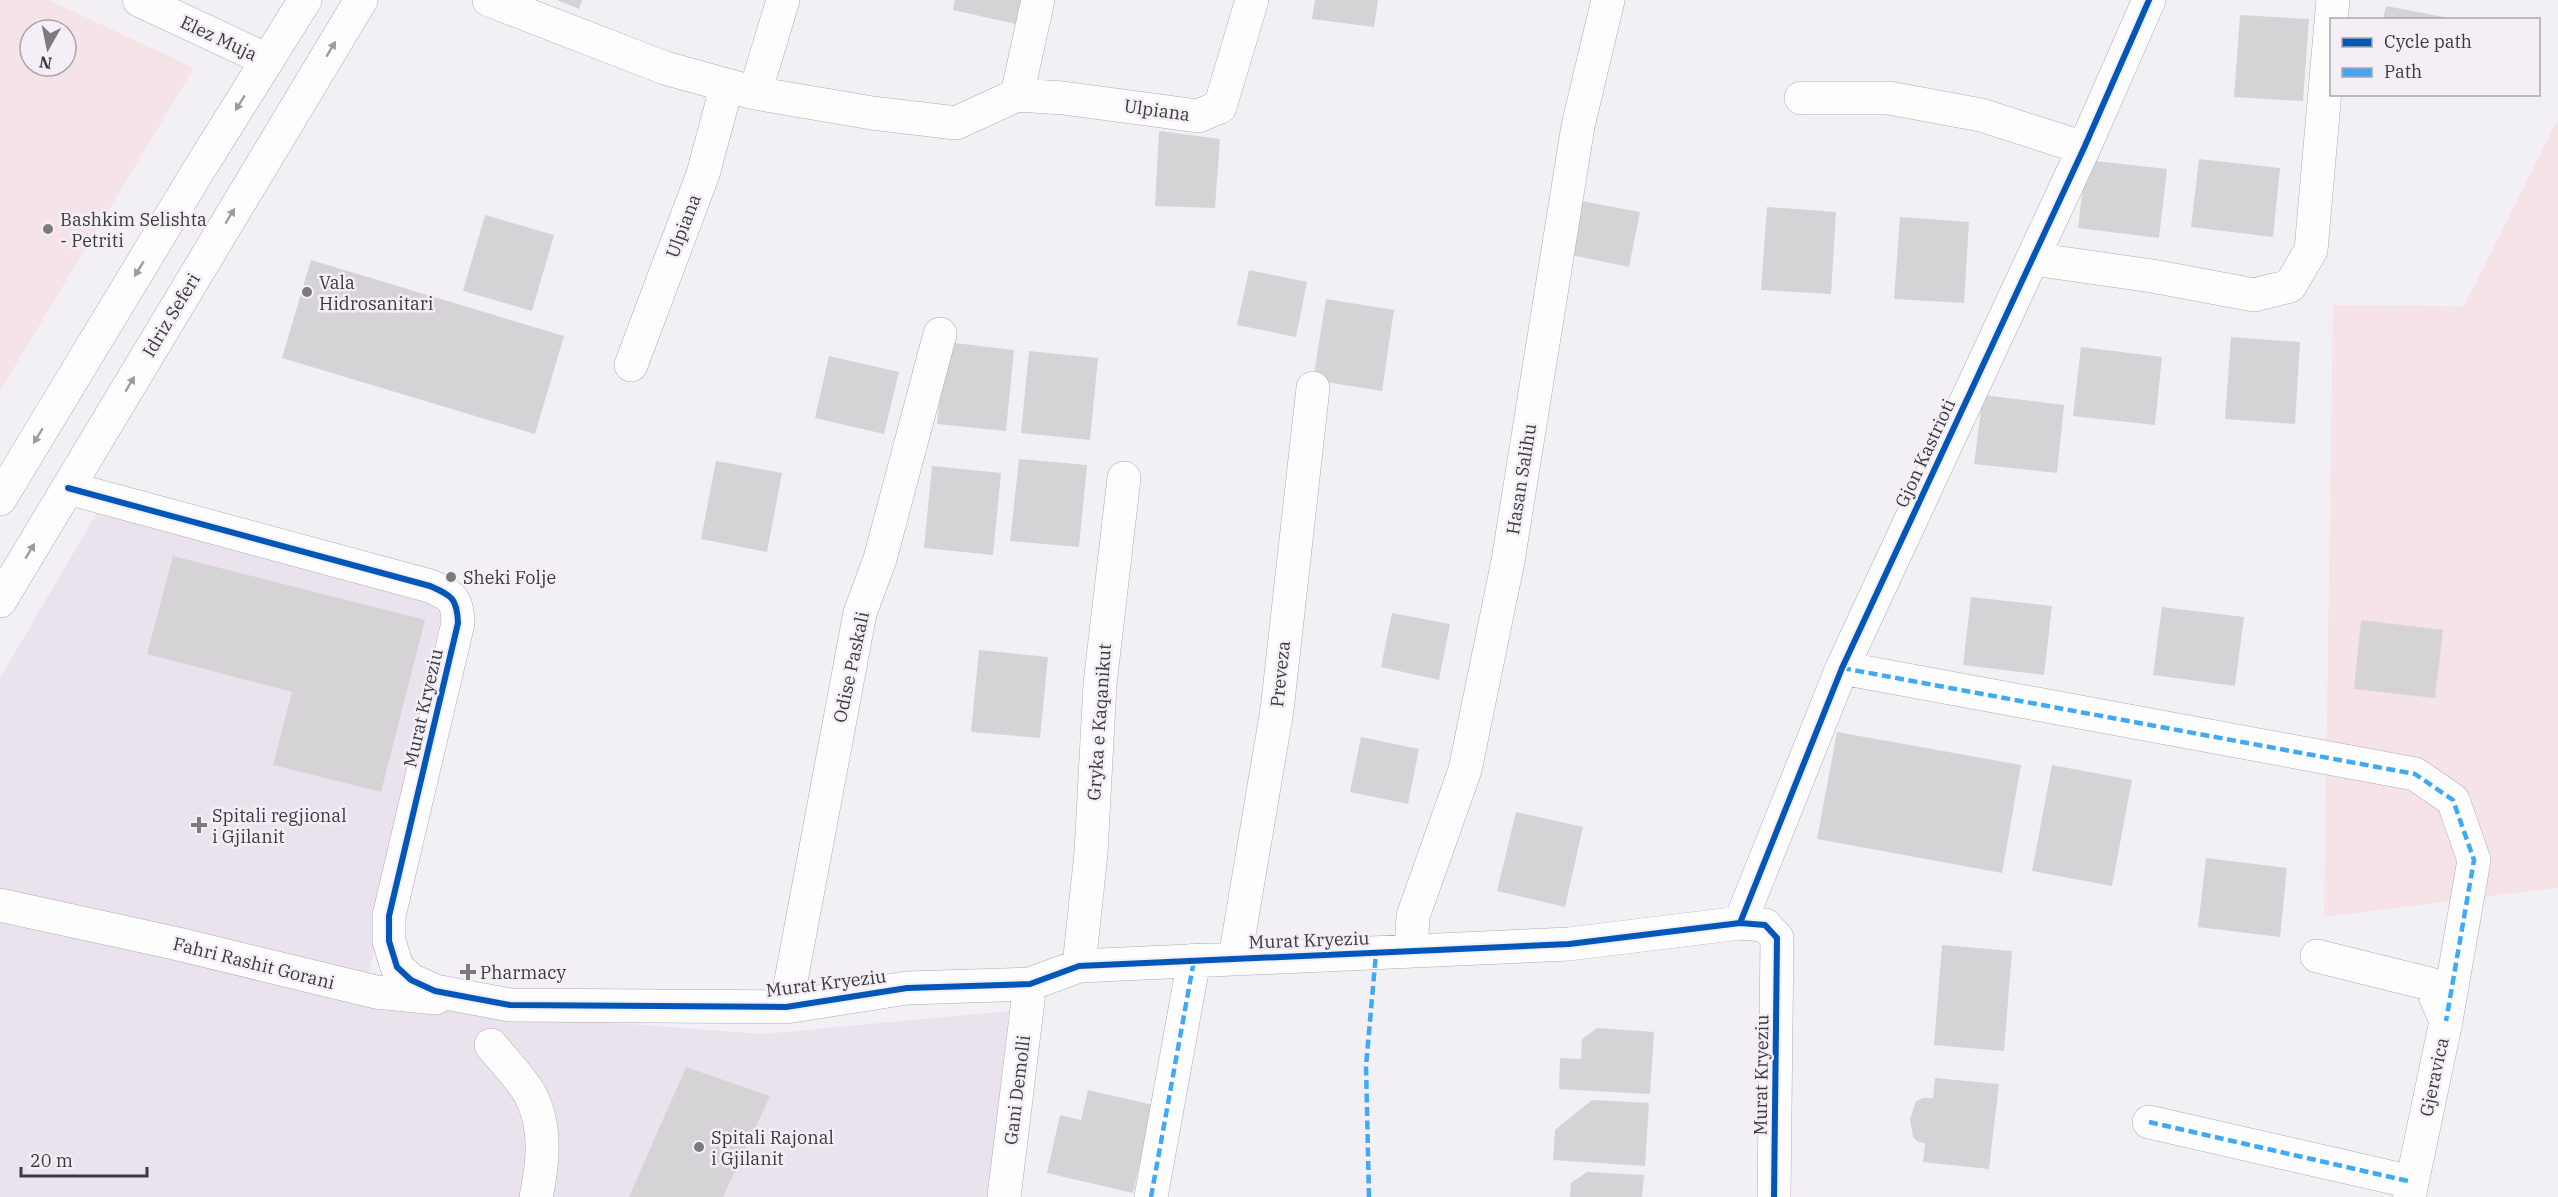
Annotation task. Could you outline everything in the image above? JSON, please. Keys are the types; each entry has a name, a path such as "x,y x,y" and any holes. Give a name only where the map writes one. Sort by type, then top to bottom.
{"street":[{"name":"Elez Muja","path":"139,0 267,60"},
{"path":"0,499 305,0"},
{"name":"Idriz Seferi","path":"0,601 362,0"},
{"name":"Ulpiana","path":"489,0 665,68 741,89 872,113 956,123 1017,95 1063,98 1198,116 1220,107 1252,0"},
{"name":"Ulpiana","path":"631,365 703,174 783,0"},
{"path":"1017,95 1038,0"},
{"name":"Hasan Salihu","path":"1411,951 1413,916 1465,770 1508,561 1578,126 1608,0"},
{"name":"Gjon Kastrioti","path":"1740,923 1842,668 2085,148 2149,0"},
{"path":"2331,18 2333,0"},
{"path":"2033,259 2151,276 2254,295 2290,286 2311,250 2330,34"},
{"path":"1801,98 1890,98 1981,115 2085,148"},
{"name":"Odise Paskali","path":"786,1007 861,613 880,559 940,333"},
{"name":"Preveza","path":"1235,958 1277,710 1313,388"},
{"name":"Gryka e Kaqanikut","path":"1078,966 1091,853 1100,684 1124,478"},
{"name":"Murat Kryeziu","path":"68,488 430,586 450,595 457,608 458,623 389,916 388,941 397,967 411,980 435,991 510,1005 786,1007 907,988 1030,984 1078,966 1569,944 1740,923 1765,925 1777,938 1774,1197"},
{"path":"1842,668 2415,774 2453,800 2474,860 2446,1021"},
{"name":"Fahri Rashit Gorani","path":"0,905 174,943 376,993 510,1005"},
{"name":"Gjeravica","path":"2149,1122 2411,1189 2446,1021 2430,984 2317,956"},
{"path":"1151,1197 1194,960"},
{"name":"Gani Demolli","path":"1004,1197 1030,984"},
{"path":"491,1045 531,1096 541,1129 544,1163 536,1197"}],"shaded area":[{"name":"Bashkim Selishta - Petriti","path":"0,0 49,0 194,68 0,391"},
{"path":"2558,119 2558,888 2324,917 2333,305 2464,306"},
{"name":"Spitali regjional i Gjilanit","path":"98,511 444,600 369,973 617,1023 763,1034 1009,1011 988,1197 0,1197 0,678"}],"building":[{"path":"557,0 582,0 579,9"},
{"path":"955,0 1026,0 1020,25 953,10"},
{"path":"1315,0 1378,0 1374,27 1312,19"},
{"path":"2386,6 2444,17 2444,18 2383,18"},
{"path":"2240,15 2309,19 2303,101 2234,97"},
{"path":"1159,131 1220,139 1215,208 1155,206"},
{"path":"2199,159 2280,168 2273,237 2191,227"},
{"path":"2086,160 2167,169 2159,238 2078,228"},
{"path":"1581,201 1640,212 1629,267 1571,255"},
{"path":"1767,207 1836,212 1831,294 1761,290"},
{"path":"485,215 554,235 532,311 463,291"},
{"path":"1900,217 1969,222 1964,303 1894,299"},
{"path":"311,260 564,336 535,434 282,358"},
{"path":"1249,270 1307,282 1296,337 1237,325"},
{"path":"1326,299 1394,310 1382,391 1313,380"},
{"path":"2231,337 2300,342 2295,424 2225,419"},
{"path":"946,342 1014,350 1006,431 937,424"},
{"path":"2081,347 2162,357 2155,425 2073,416"},
{"path":"1029,351 1098,358 1090,440 1021,433"},
{"path":"829,356 899,372 884,434 815,418"},
{"path":"1983,395 2064,405 2057,473 1974,464"},
{"path":"1019,459 1087,465 1079,547 1010,541"},
{"path":"716,461 782,473 767,552 701,539"},
{"path":"932,466 1001,473 993,555 924,548"},
{"path":"173,556 425,620 381,792 273,765 292,692 147,654"},
{"path":"1971,597 2052,606 2044,675 1963,665"},
{"path":"2162,607 2244,617 2235,686 2153,675"},
{"path":"1392,613 1450,624 1439,680 1381,667"},
{"path":"2361,620 2443,630 2435,698 2354,689"},
{"path":"979,650 1048,657 1040,738 971,732"},
{"path":"1837,732 2021,765 2002,873 1817,839"},
{"path":"1361,737 1419,749 1408,804 1350,792"},
{"path":"2052,765 2132,780 2112,886 2032,871"},
{"path":"1516,812 1583,827 1565,907 1497,891"},
{"path":"2206,858 2287,868 2280,937 2198,927"},
{"path":"1942,945 2012,951 2004,1051 1934,1045"},
{"path":"1597,1028 1654,1032 1650,1094 1559,1089 1560,1058 1581,1059 1582,1039"},
{"name":"Spitali Rajonal i Gjilanit","path":"686,1067 770,1096 723,1197 629,1197"},
{"path":"1935,1078 1999,1084 1989,1169 1923,1162 1925,1143 1918,1142 1913,1137 1910,1119 1916,1101 1933,1098"},
{"path":"1088,1090 1153,1105 1133,1193 1047,1173 1060,1115 1081,1120"},
{"path":"1592,1100 1649,1103 1645,1166 1553,1160 1555,1130"},
{"path":"1587,1172 1644,1175 1642,1197 1570,1197 1571,1183"}],"marked path":[{"path":"1842,668 2415,774 2453,800 2474,860 2446,1021"},
{"path":"1369,1197 1366,1066 1376,953"},
{"path":"1151,1197 1194,960"},
{"path":"2149,1122 2412,1182"}],"cycle path":[{"path":"1740,923 1842,668 2084,148 2149,0"},
{"path":"68,488 430,586 444,592 455,603 458,623 389,916 389,941 397,967 411,980 435,991 510,1005 786,1007 907,988 1030,984 1079,966 1569,944 1740,923 1765,925 1777,938 1774,1197"}],"place":[{"name":"Bashkim Selishta - Petriti","path":"48,229"},
{"name":"Vala Hidrosanitari","path":"307,292"},
{"name":"Sheki Folje","path":"451,577"},
{"name":"Spitali regjional i Gjilanit","path":"199,825"},
{"name":"Pharmacy","path":"468,972"},
{"name":"Spitali Rajonal i Gjilanit","path":"699,1147"}]}
